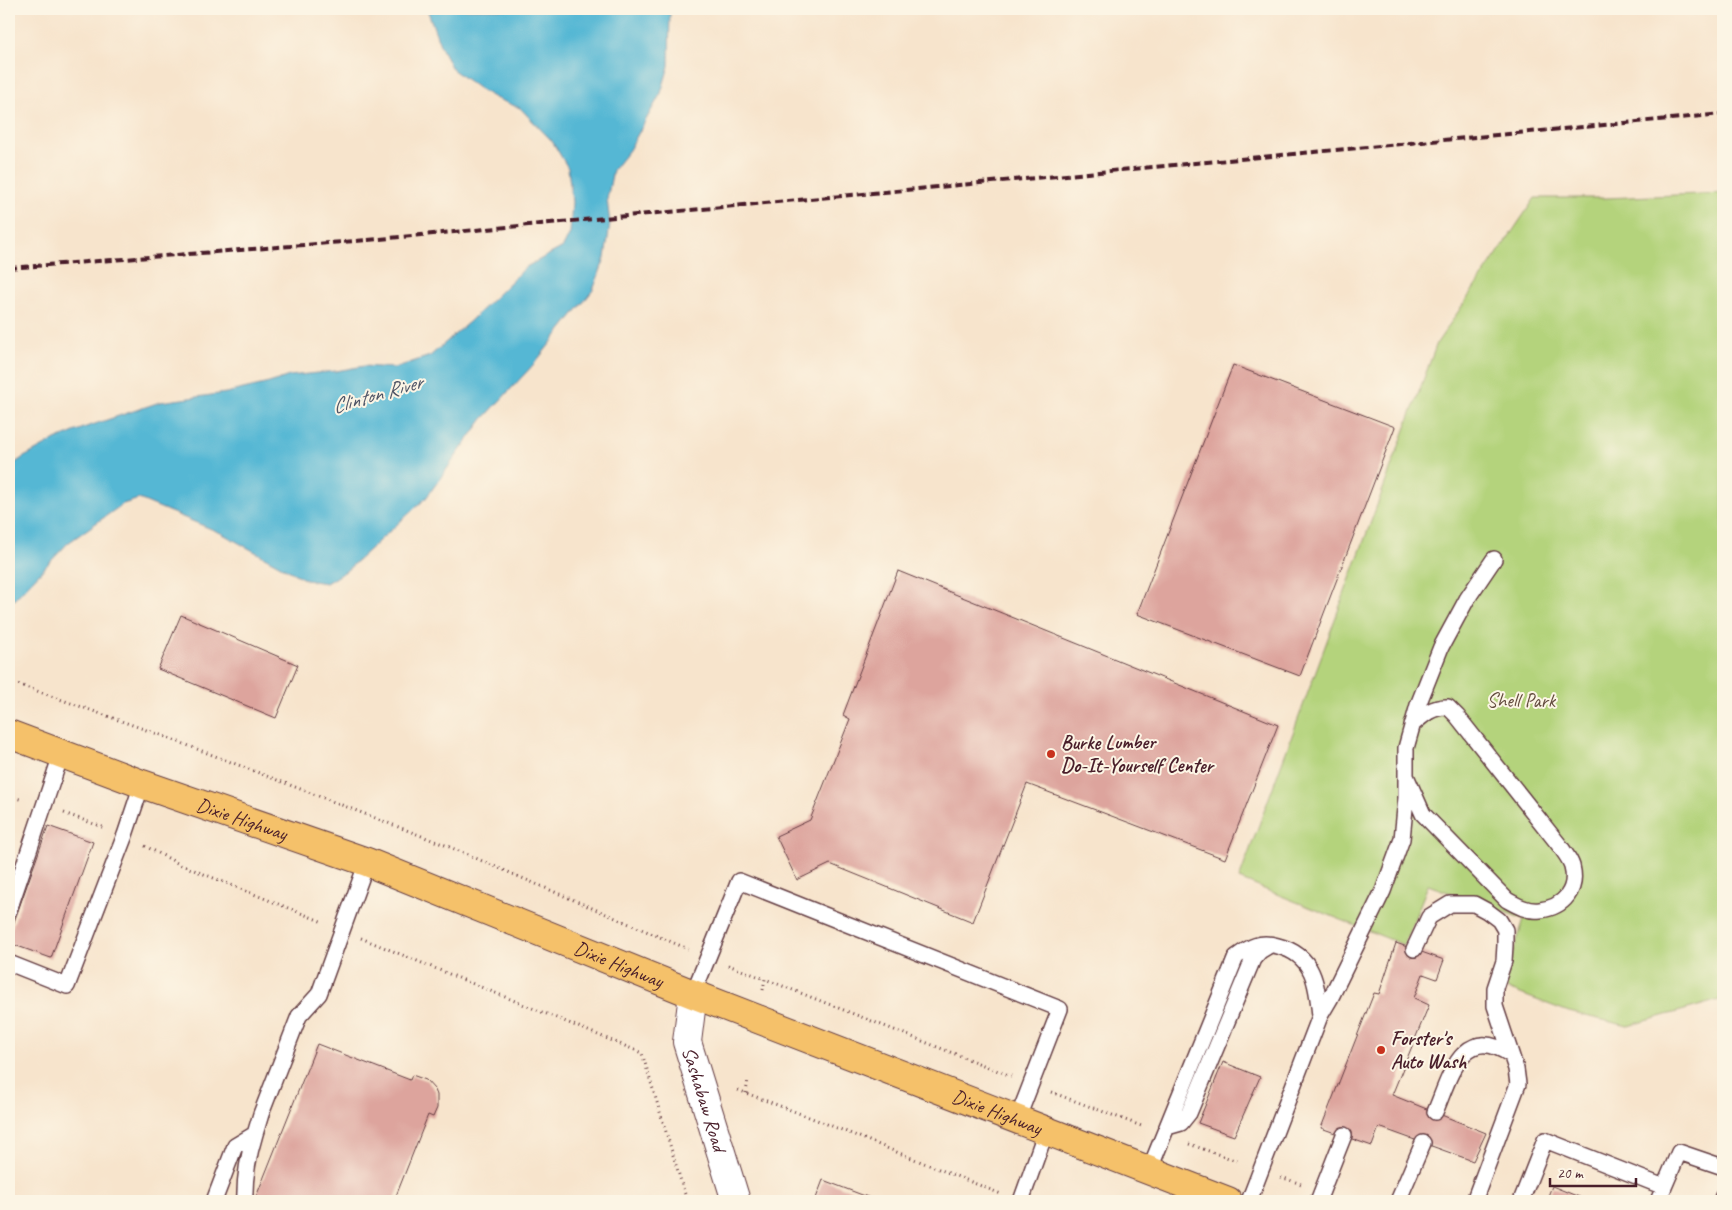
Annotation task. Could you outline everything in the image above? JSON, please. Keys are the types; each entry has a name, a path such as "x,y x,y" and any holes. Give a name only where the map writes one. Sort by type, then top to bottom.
{"main road":[{"name":"Dixie Highway","path":"9,734 142,784 367,862 693,994 1228,1201"}],"street":[{"name":"Sashabaw Road","path":"693,994 687,1042 736,1201"}],"lane":[{"path":"1250,1201 1320,1016 1383,891 1402,839 1407,778 1406,748 1412,725 1441,647 1467,599 1494,559"},
{"path":"1407,778 1423,814 1507,900 1521,908 1539,911 1556,906 1569,896 1574,879 1571,864 1560,846 1457,716 1448,707 1439,706 1425,714 1412,725"},
{"path":"9,910 61,755"},
{"path":"9,963 67,986 125,835 142,784"},
{"path":"245,1201 244,1184 247,1167 261,1114 299,1016 319,994 367,862"},
{"path":"693,994 739,881 1060,1010 1017,1120"},
{"path":"1414,949 1429,917 1450,904 1474,904 1499,920 1505,930 1504,960 1495,988 1495,1006 1516,1069 1518,1084 1474,1201"},
{"path":"1149,1171 1236,957 1250,947 1267,943 1285,948 1302,956 1312,973 1318,992 1320,1016"},
{"path":"1435,1112 1457,1060 1469,1048 1480,1044 1490,1044 1511,1055"},
{"path":"1021,1201 1046,1131"},
{"path":"214,1201 235,1146 255,1134"},
{"path":"1318,1201 1344,1135"},
{"path":"1521,1201 1546,1140 1661,1194 1679,1152 1723,1167"},
{"path":"1398,1201 1423,1143"},
{"path":"1721,1201 1723,1196"}],"path":[{"path":"9,681 166,737 445,845 708,958 765,979"},
{"path":"9,796 45,806 125,835 179,864 642,1053 687,1201"},
{"path":"746,1093 748,1079"},
{"path":"738,1090 1002,1194"}],"green space":[{"name":"Shell Park","path":"1723,193 1723,999 1628,1026 1569,1012 1502,987 1524,919 1428,885 1404,945 1239,879 1437,343 1535,198 1606,198"}],"water":[{"name":"Clinton River","path":"427,9 670,9 669,66 661,93 629,150 613,170 607,199 610,224 605,258 593,290 534,364 482,420 426,498 346,571 326,583 306,580 221,533 139,499 123,504 68,543 9,605 9,467 24,457 55,440 86,427 160,402 226,393 269,383 289,376 364,366 394,368 430,356 469,322 526,267 563,247 570,233 572,202 568,168 552,141 520,108 495,98 452,69 440,45"}],"building":[{"path":"1233,365 1395,427 1300,676 1137,614"},
{"name":"Burke Lumber Do-It-Yourself Center","path":"898,571 1278,725 1225,859 1027,784 973,922 830,864 797,880 776,836 810,820 850,719 843,715"},
{"path":"181,615 298,665 276,718 158,669"},
{"path":"48,826 93,842 51,958 9,943 9,936"},
{"name":"Forster's Auto Wash","path":"1396,943 1444,960 1437,979 1423,974 1414,998 1429,1005 1392,1095 1486,1133 1473,1161 1379,1127 1372,1146 1321,1128 1374,993 1379,994"},
{"path":"317,1044 410,1080 412,1075 426,1080 435,1090 437,1108 433,1117 428,1115 394,1201 247,1201 256,1197"},
{"path":"1223,1062 1260,1077 1234,1136 1198,1123"},
{"path":"823,1180 878,1201 815,1201"},
{"path":"1552,1186 1589,1201 1546,1201"}],"railway":[{"path":"9,268 368,240 1723,114"}],"place":[{"name":"Burke Lumber Do-It-Yourself Center","path":"1051,754"},
{"name":"Forster's Auto Wash","path":"1381,1050"}]}
